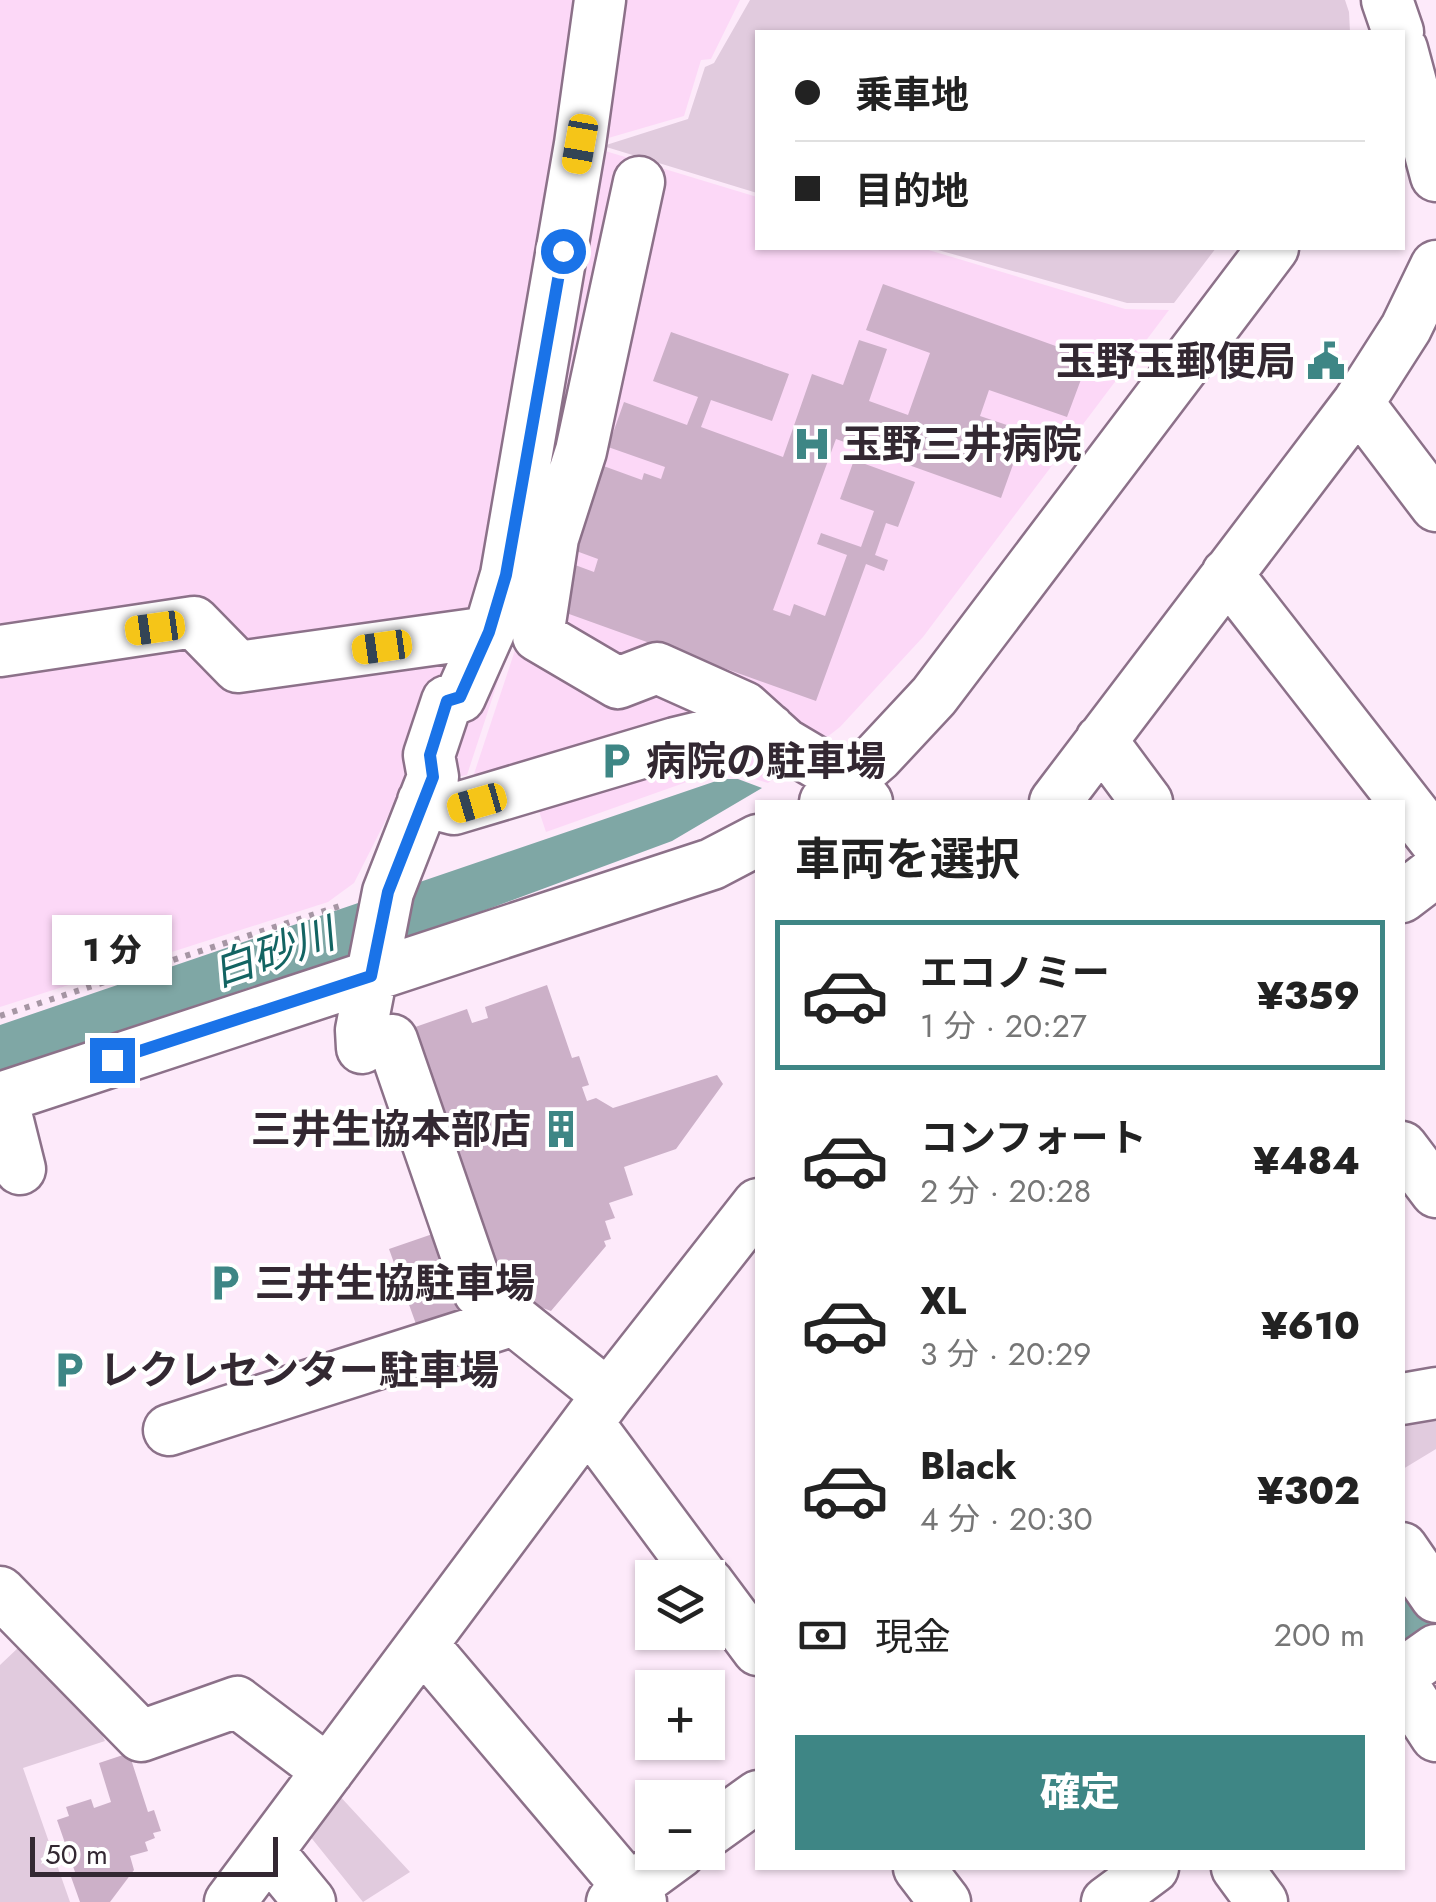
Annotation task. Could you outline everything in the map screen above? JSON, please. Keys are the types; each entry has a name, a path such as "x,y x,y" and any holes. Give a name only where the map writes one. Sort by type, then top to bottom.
{"street":[{"path":"600,0 580,144 518,523 506,575 489,632 460,697 447,701 430,755 428,789 390,889 362,1030 377,1044 496,1306 598,1409 692,1560"},
{"path":"1387,0 1399,30"},
{"path":"1409,53 1436,176"},
{"path":"639,182 581,451 554,538 538,636 618,683 657,668 744,707 847,796 934,696 1271,250"},
{"path":"1056,800 1358,404 1406,328 1436,266"},
{"path":"1358,404 1436,506"},
{"path":"1227,574 1403,800"},
{"path":"0,651 194,622 238,668 489,632"},
{"path":"428,789 454,810 675,743 734,729 769,730"},
{"path":"1101,740 1146,800"},
{"path":"1405,802 1436,842"},
{"path":"20,1169 1,1098 374,963 735,872 755,844"},
{"path":"1405,894 1436,871"},
{"path":"1405,1151 1436,1192"},
{"path":"230,1902 598,1409 755,1208"},
{"path":"168,1430 496,1306"},
{"path":"1405,1398 1436,1393"},
{"path":"1405,1552 1436,1597"},
{"path":"0,1592 141,1736 237,1702 328,1771"},
{"path":"725,1602 753,1634"},
{"path":"424,1645 628,1897 659,1870"},
{"path":"1413,1669 1436,1736"},
{"path":"725,1820 755,1798"},
{"path":"268,1850 310,1902"},
{"path":"921,1870 945,1902"},
{"path":"1107,1902 1150,1870"},
{"path":"1238,1870 1262,1902"}],"path":[{"path":"0,1016 390,889"}],"shaded area":[{"path":"0,0 740,0 711,59 701,60 684,116 598,141 519,617 467,775 402,788 354,883 328,902 0,1007"},
{"path":"750,0 1345,0 1349,12 1350,30 755,30 755,192 603,146 688,119 705,67 714,63"},
{"name":"玉野三井病院","path":"602,150 755,196 755,250 929,250 1125,309 1169,310 923,637 840,727 768,783 737,774 712,773 546,832 537,805 450,835 523,626 535,577"},
{"path":"938,250 1214,250 1174,303 1127,303"},
{"path":"1436,1408 1436,1449 1405,1468 1405,1413"},
{"path":"19,1647 98,1727 105,1741 23,1768 70,1902 0,1902 0,1665"},
{"path":"336,1792 410,1872 363,1902 309,1835"}],"water":[{"path":"722,779 738,779 762,788 672,841 418,935 0,1073 0,1025"}],"building":[{"path":"883,284 1089,358 1067,417 989,390 980,416 1025,431 1001,498 836,439 773,610 790,616 794,604 825,616 847,555 817,544 821,533 861,547 874,511 840,499 854,460 915,482 898,527 886,523 875,555 888,560 884,571 866,564 816,701 718,666 711,686 683,655 558,610 567,562 594,572 598,559 568,548 598,464 642,480 644,473 661,479 665,467 608,447 624,402 687,425 698,397 653,381 671,332 789,374 772,421 711,400 701,427 783,457 812,374 843,385 859,340 887,349 869,401 908,415 930,353 866,330"},
{"name":"三井生協本部店","path":"547,985 572,1058 579,1056 589,1085 582,1087 587,1101 596,1098 613,1108 717,1075 723,1084 676,1149 624,1167 633,1195 609,1203 615,1218 605,1221 611,1239 604,1241 606,1246 551,1311 485,1287 457,1326 421,1338 389,1249 450,1228 398,1033 467,1009 472,1023 488,1018 485,1007"},
{"path":"129,1753 148,1812 154,1810 161,1831 145,1842 148,1851 130,1856 134,1870 110,1902 80,1902 70,1874 75,1872 57,1820 69,1816 66,1807 91,1799 94,1808 111,1802 99,1763"}],"waterway":[{"name":"白砂川","path":"1405,1607 1436,1653"}],"place":[{"name":"玉野玉郵便局","path":"1326,361"},
{"name":"玉野三井病院","path":"812,444"},
{"name":"病院の駐車場","path":"616,761"},
{"name":"三井生協本部店","path":"561,1129"},
{"name":"三井生協駐車場","path":"225,1283"},
{"name":"レクレセンター駐車場","path":"69,1370"}],"route":[{"path":"112,1060 371,976 388,892 433,777 430,755 447,701 460,697 489,632 506,575 563,251"}]}
